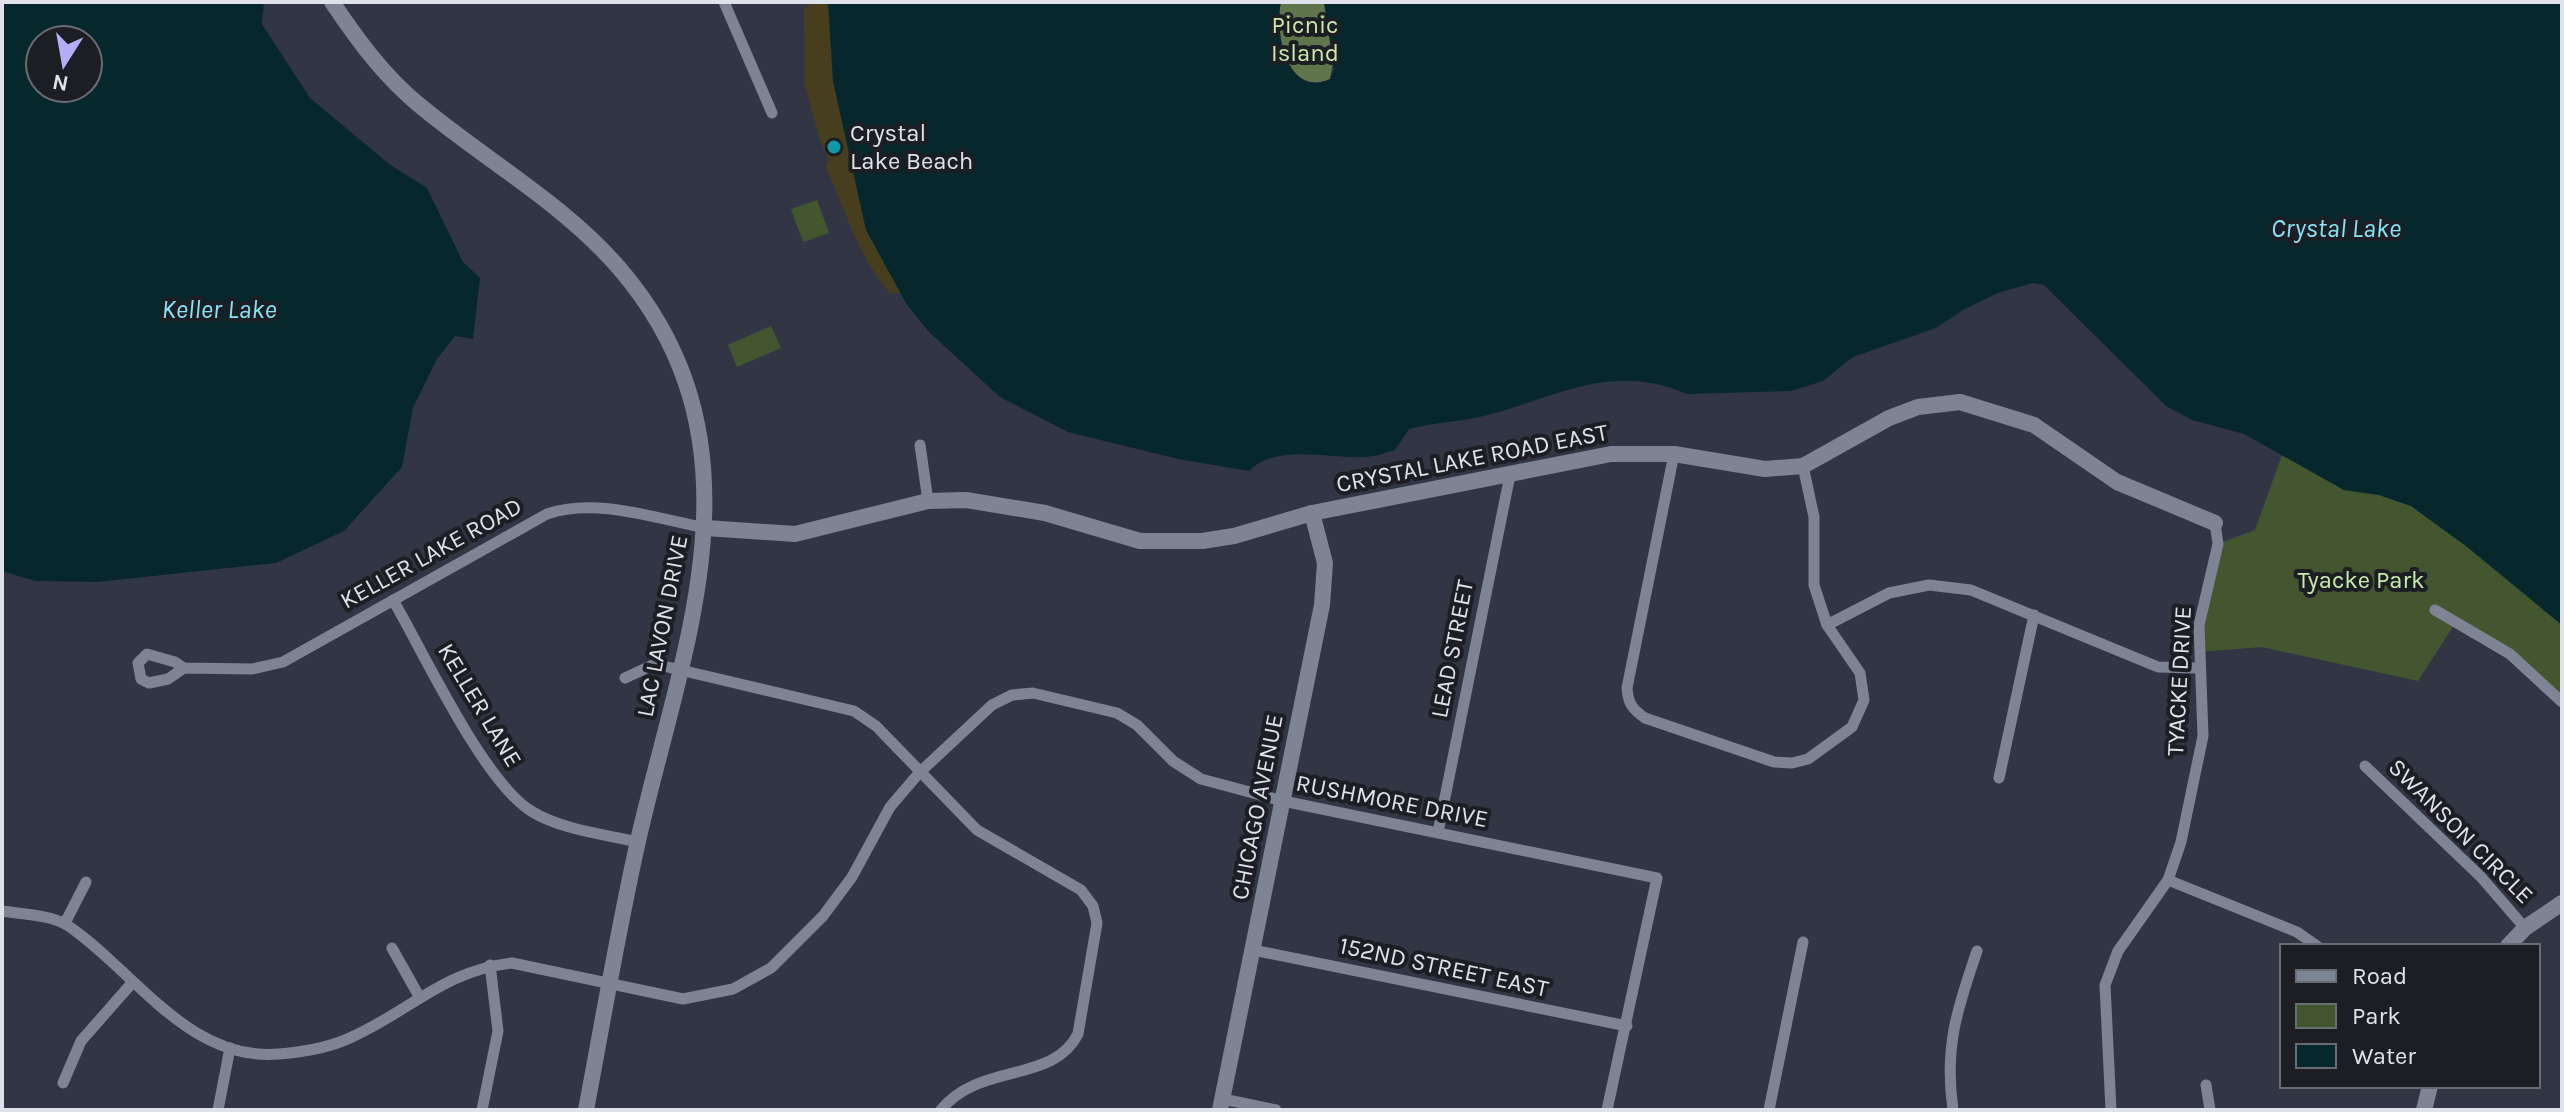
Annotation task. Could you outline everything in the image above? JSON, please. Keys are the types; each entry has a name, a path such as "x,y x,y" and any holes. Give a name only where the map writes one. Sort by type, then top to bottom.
{"street":[{"name":"LAC LAVON DRIVE","path":"332,2 383,71 417,103 585,232 622,271 653,316 682,378 695,419 705,476 706,528 701,576 638,842 586,1110"},
{"path":"724,2 772,113"},
{"name":"CRYSTAL LAKE ROAD EAST","path":"706,528 795,534 928,501 1008,504 1108,535 1174,543 1234,536 1312,513 1611,454 1674,454 1765,469 1803,466 1889,418 1918,407 1960,402 2034,425 2117,482 2215,523"},
{"path":"920,445 928,501"},
{"path":"1674,454 1627,688 1633,710 1651,720 1774,762 1808,759 1852,727 1864,700 1860,673 1827,625 1814,585 1814,517 1803,466"},
{"name":"LEAD STREET","path":"1438,832 1510,475"},
{"name":"KELLER LAKE ROAD","path":"184,668 252,669 283,662 547,514 565,507 589,506 706,528"},
{"name":"CHICAGO AVENUE","path":"1221,1104 1322,605 1325,563 1312,513"},
{"name":"TYACKE DRIVE","path":"2111,1110 2105,985 2118,951 2168,880 2181,842 2203,736 2199,625 2218,544 2215,523"},
{"path":"1827,625 1889,593 1929,585 1971,590 2158,667 2200,668"},
{"name":"KELLER LANE","path":"393,600 489,767 509,794 555,823 638,842"},
{"path":"2435,610 2510,654 2562,702"},
{"path":"1999,778 2034,615"},
{"path":"625,678 655,664 854,711 876,726 977,830 1081,890 1093,906 1097,923 1078,1034 1070,1050 1052,1062 985,1078 948,1101 941,1110"},
{"name":"RUSHMORE DRIVE","path":"65,923 186,1027 230,1048 274,1055 320,1049 355,1036 458,974 490,965 512,963 683,999 733,989 771,968 823,916 852,877 890,807 919,773 992,705 1012,695 1033,693 1117,713 1137,725 1173,761 1201,779 1283,801 1657,878 1627,1026"},
{"name":"SWANSON CIRCLE","path":"2365,766 2481,877 2525,928"},
{"path":"2168,880 2297,932 2314,944"},
{"path":"2,911 65,923 86,882"},
{"path":"2510,944 2525,928 2562,903"},
{"path":"1769,1110 1803,942"},
{"path":"392,948 420,998"},
{"name":"152ND STREET EAST","path":"1253,950 1627,1026"},
{"path":"1953,1110 1948,1054 1954,1018 1977,951"},
{"path":"482,1110 498,1031 490,965"},
{"path":"63,1083 81,1041 132,983"},
{"path":"1607,1110 1627,1026"},
{"path":"218,1110 230,1048"},
{"path":"2206,1085 2210,1110"},
{"path":"2424,1110 2430,1088"},
{"path":"1221,1104 1276,1110"}],"green space":[{"name":"Picnic Island","path":"1281,2 1324,2 1334,55 1330,79 1315,82 1303,79 1294,71 1282,45"},
{"path":"817,200 829,233 803,242 791,209"},
{"path":"771,326 781,348 737,367 728,345"},
{"name":"Tyacke Park","path":"2282,455 2344,490 2379,495 2411,506 2466,546 2562,625 2562,702 2510,654 2456,622 2418,681 2262,647 2199,652 2218,544 2255,530"}],"sand":[{"name":"Crystal Lake Beach","path":"813,2 828,2 833,81 866,230 901,293 890,293 869,264 826,167 829,160 805,86 804,9"}],"water":[{"name":"Keller Lake","path":"2,2 264,2 262,24 310,98 389,164 427,188 463,262 480,278 473,339 455,336 437,359 413,408 402,467 344,531 276,563 97,582 35,581 2,571"},
{"name":"Crystal Lake","path":"828,2 1281,2 1280,30 1287,59 1303,80 1315,83 1330,79 1334,69 1324,2 2562,2 2562,625 2466,546 2411,506 2379,495 2344,490 2244,434 2192,420 2166,406 2044,285 2033,283 1998,293 1963,310 1936,328 1853,357 1823,381 1791,391 1687,394 1634,381 1586,385 1478,417 1409,429 1395,450 1372,456 1288,455 1261,462 1249,471 1178,459 1068,432 1000,397 929,332 907,305 866,230 833,81"}],"place":[{"name":"Crystal Lake Beach","path":"834,147"}]}
